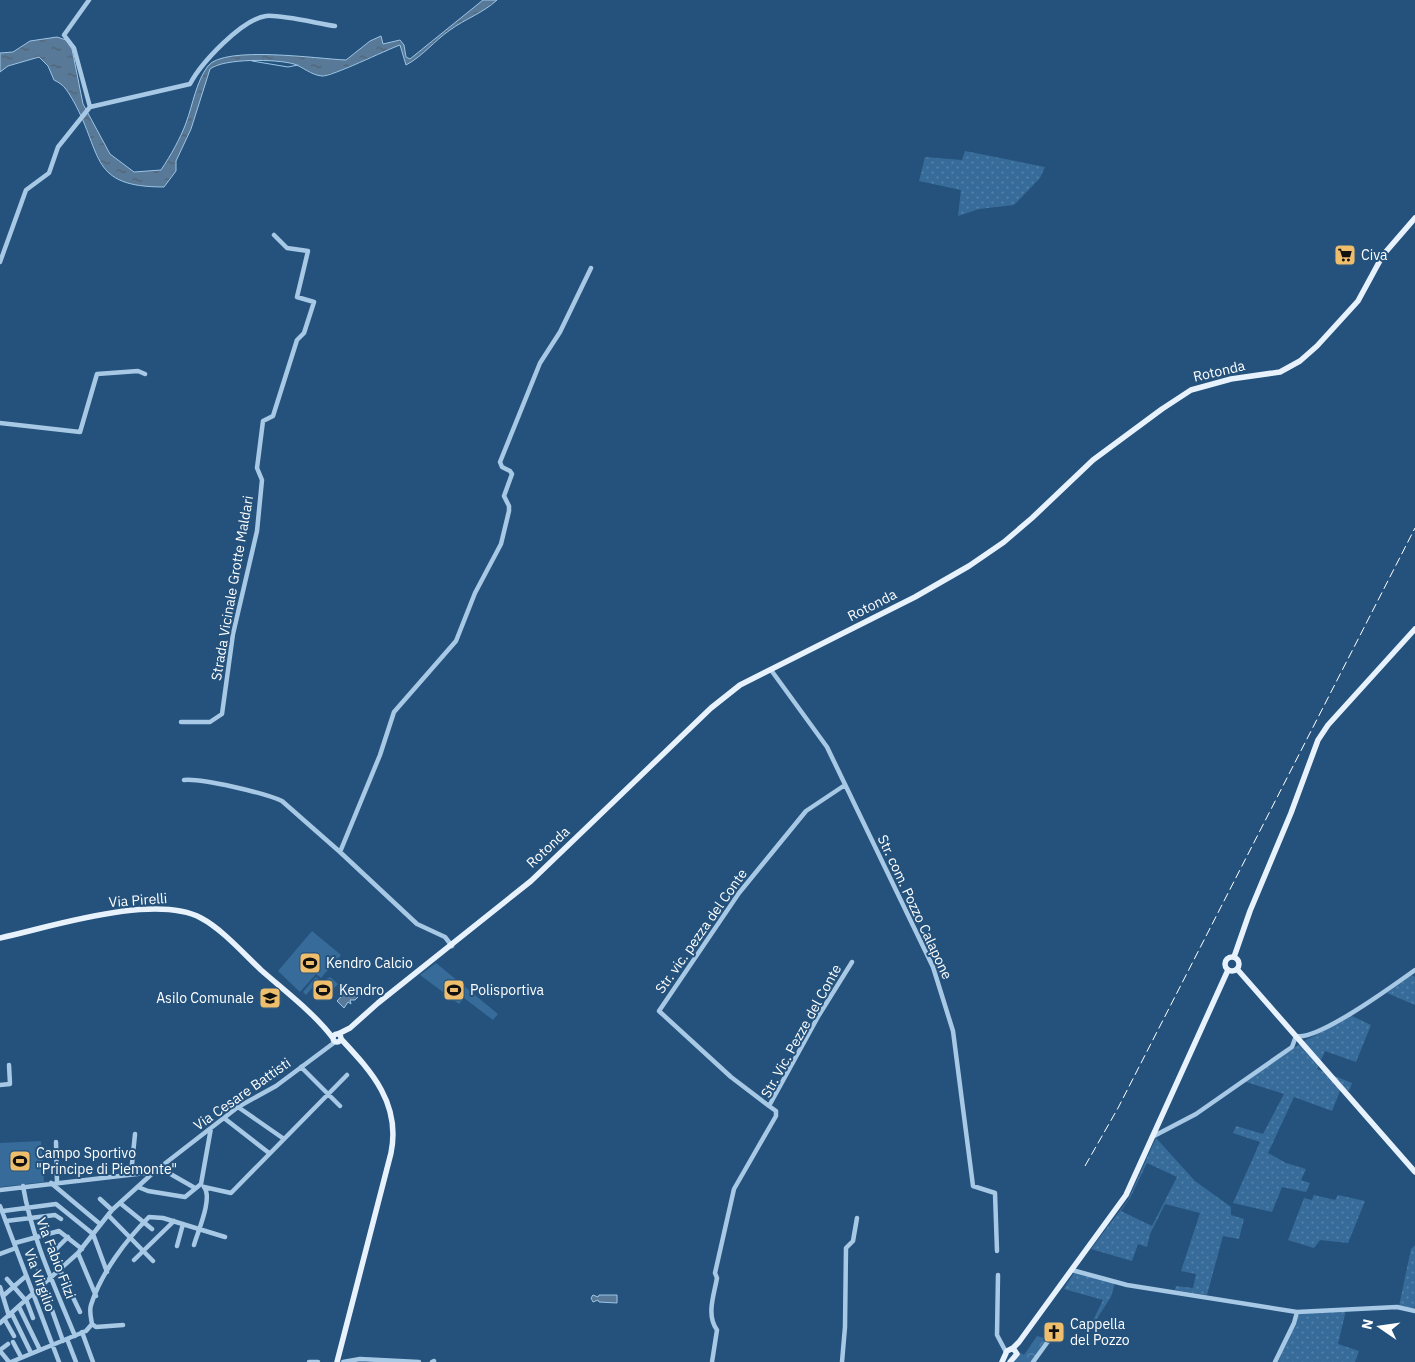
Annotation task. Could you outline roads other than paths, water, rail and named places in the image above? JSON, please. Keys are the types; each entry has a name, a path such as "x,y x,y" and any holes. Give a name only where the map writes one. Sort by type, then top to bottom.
{"main road":[{"name":"Rotonda","path":"337,1038 539,873 711,708 740,685 915,597 969,566 1004,542 1093,460 1191,390 1230,379 1280,372 1300,361 1317,346 1358,301 1383,254 1415,218"},
{"path":"1234,957 1250,910 1292,813 1318,740 1328,725 1415,629"},
{"name":"Via Pirelli","path":"0,938 107,915 150,909 185,912 207,922 354,1053 371,1071 386,1099 393,1136 336,1362"},
{"path":"1228,970 1225,966 1225,960 1229,957 1234,957"},
{"path":"1234,957 1239,962 1237,969"},
{"path":"1228,970 1237,969"},
{"path":"1237,969 1415,1172"},
{"path":"996,1362 1013,1349 1031,1326 1126,1195 1228,970"},
{"path":"1010,1362 1016,1357 1013,1349"}],"street":[{"path":"89,0 64,35 74,48 90,107"},
{"path":"0,262 26,190 48,173 58,147 90,107 190,84 206,60 233,35 266,16 335,26"},
{"name":"Strada Vicinale Grotte Maldari","path":"181,722 210,722 222,714 233,634 257,530 262,480 256,468 263,421 273,416 297,340 304,332 314,302 297,297 308,252 287,248 274,235"},
{"path":"340,852 380,755 396,708 443,658 456,641 475,593 501,544 509,511 509,506 504,496 512,474 502,467 500,462 540,363 560,332 591,268"},
{"path":"0,423 80,432 97,374 138,371 145,374"},
{"name":"Str. com. Pozzo Calapone","path":"771,670 819,734 933,967 953,1031 974,1186 995,1194 997,1251"},
{"path":"184,780 203,781 276,798 340,852 417,924 445,937 452,946"},
{"name":"Str. vic. pezza del Conte","path":"769,1106 732,1077 659,1011 739,893 806,811 845,785"},
{"name":"Str. Vic. Pezze del Conte","path":"712,1362 717,1330 712,1322 711,1310 717,1278 715,1273 734,1190 776,1116 776,1111 769,1106 819,1015 852,962"},
{"path":"1152,1137 1196,1114 1292,1047 1296,1036 1308,1036 1351,1014 1415,970"},
{"path":"1306,1047 1308,1036"},
{"name":"Via Cesare Battisti","path":"0,1324 78,1253 110,1212 154,1172 238,1108 276,1086 337,1038"},
{"path":"0,1085 10,1084 9,1065"},
{"path":"300,1067 340,1106"},
{"path":"138,1186 148,1191 185,1197 195,1188 203,1186 231,1193 347,1075"},
{"path":"238,1108 284,1139"},
{"path":"224,1118 269,1153"},
{"path":"194,1244 207,1200 208,1192 203,1186 210,1128"},
{"path":"131,1174 135,1134"},
{"path":"56,1142 58,1182"},
{"path":"160,1168 195,1188"},
{"path":"0,1190 154,1172"},
{"path":"51,1183 100,1224"},
{"name":"Via Fabio Filzi","path":"23,1186 28,1218 75,1336"},
{"path":"100,1198 130,1238 153,1261"},
{"path":"120,1203 152,1229"},
{"path":"3,1211 56,1204 92,1234 107,1272"},
{"name":"Via Virgilio","path":"0,1206 34,1293 58,1362"},
{"path":"6,1221 55,1215 61,1219"},
{"path":"92,1324 90,1308 107,1272 121,1248 144,1222 153,1216 225,1237"},
{"path":"842,1362 844,1352 846,1248 853,1241 857,1218"},
{"path":"134,1260 174,1221"},
{"path":"177,1246 183,1224"},
{"path":"0,1254 35,1238 59,1231 82,1249"},
{"path":"50,1255 68,1237"},
{"path":"78,1253 96,1296"},
{"path":"60,1270 80,1312"},
{"path":"1072,1270 1127,1285 1297,1312 1397,1307 1415,1311"},
{"path":"38,1271 54,1316 76,1362"},
{"path":"998,1275 997,1336 1013,1349"},
{"path":"3,1296 26,1276"},
{"path":"7,1280 26,1301 33,1318"},
{"path":"0,1287 14,1336"},
{"path":"62,1303 74,1299"},
{"path":"19,1307 40,1350"},
{"path":"54,1316 65,1311"},
{"path":"1275,1362 1294,1323 1297,1312"},
{"path":"8,1316 31,1353"},
{"path":"92,1324 96,1327 124,1325"},
{"path":"8,1344 0,1351 10,1362 75,1336 92,1324"},
{"path":"82,1332 93,1362"},
{"path":"1033,1362 1049,1340"},
{"path":"1001,1341 1004,1357"},
{"path":"13,1342 23,1362"},
{"path":"343,1362 360,1358 420,1362"},
{"path":"309,1362 318,1362"}],"water":[{"path":"483,0 497,0 486,9 450,30 406,65 400,45 347,68 322,76 294,64 276,61 238,61 217,65 210,69 191,129 176,161 176,171 164,187 140,186 122,181 110,174 95,152 70,95 64,87 54,80 48,66 39,57 8,66 0,72 0,53 13,52 30,41 57,37 66,40 72,49 83,104 110,154 134,172 161,170 184,129 204,72 208,66 217,60 233,56 273,55 346,60 370,41 381,36 383,44 400,40 404,45 406,57 410,59"},
{"name":"Kendro","path":"349,988 354,990 358,997 355,1000 350,1000 351,1004 348,1002 344,1008 337,1001"},
{"path":"593,1295 598,1297 599,1295 617,1295 617,1303 599,1302 598,1300 593,1302 591,1298"}],"waterway":[{"path":"252,61 288,67 298,65"}],"railway":[{"path":"1085,1166 1118,1108 1415,528"}],"place":[{"name":"Civa","path":"1345,255"},
{"name":"Kendro Calcio","path":"310,963"},
{"name":"Kendro","path":"323,990"},
{"name":"Polisportiva","path":"454,990"},
{"name":"Asilo Comunale","path":"270,998"},
{"name":"Campo Sportivo \"Principe di Piemonte\"","path":"20,1161"},
{"name":"Cappella del Pozzo","path":"1054,1332"}]}
